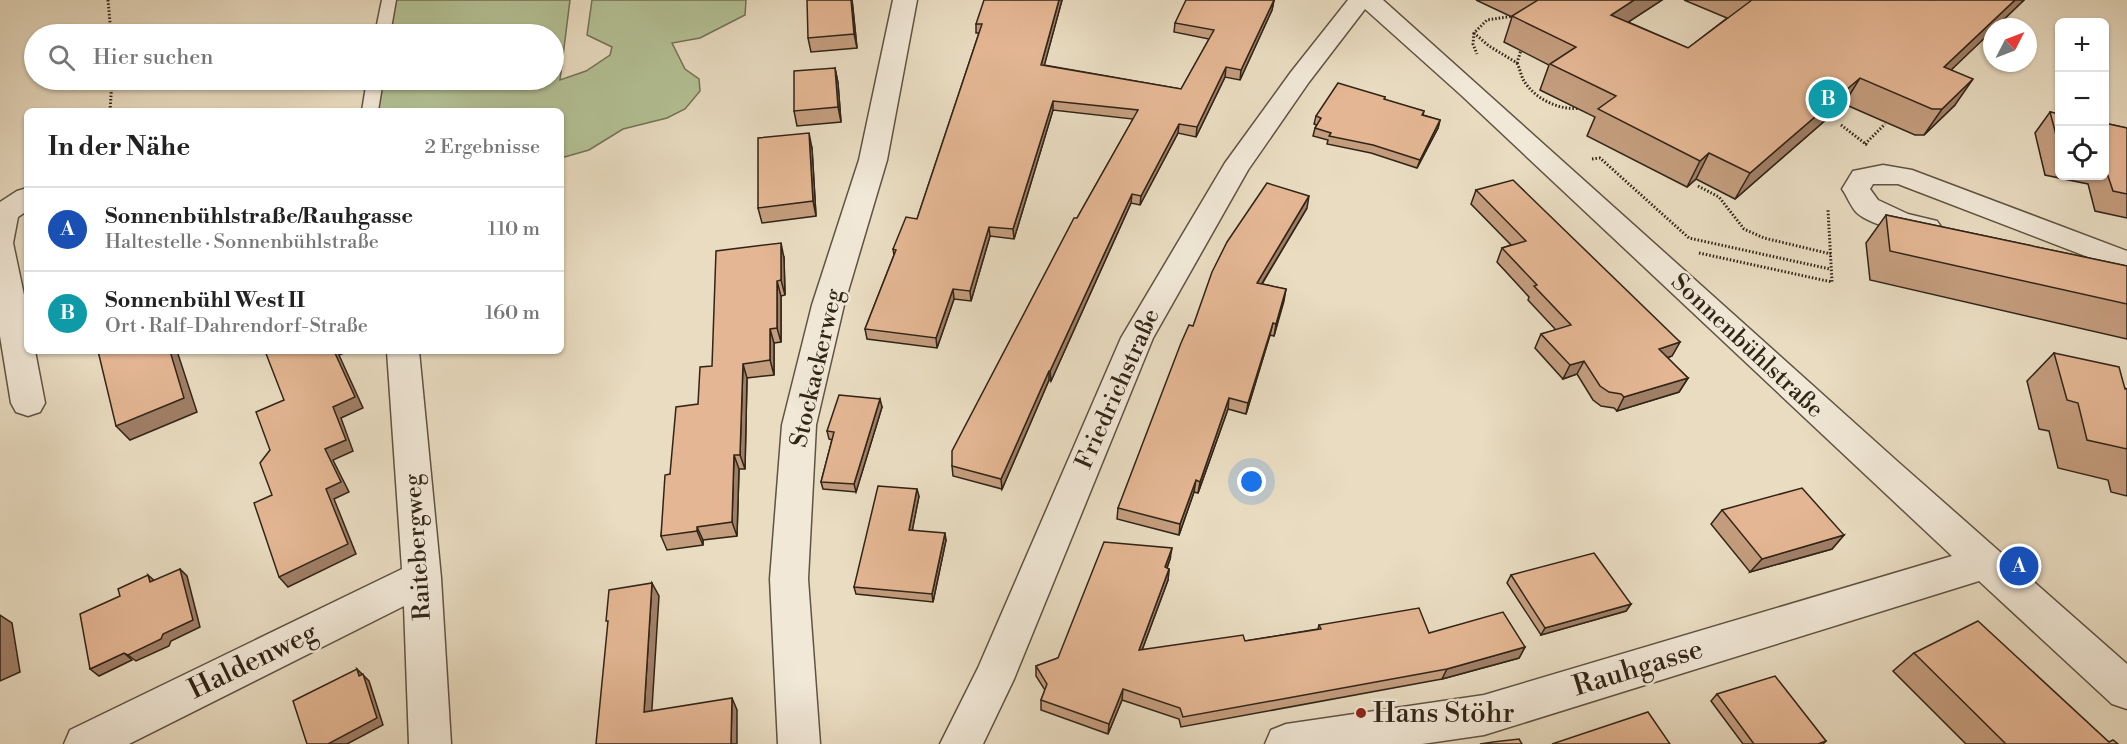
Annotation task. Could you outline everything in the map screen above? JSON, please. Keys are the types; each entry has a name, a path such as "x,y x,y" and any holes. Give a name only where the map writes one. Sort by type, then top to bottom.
{"street":[{"name":"Stockackerweg","path":"799,744 789,579 799,425 828,305 873,160 905,0"},
{"name":"Friedrichstraße","path":"961,744 994,679 1137,338 1235,169 1300,77 1360,0"},
{"name":"Sonnenbühlstraße","path":"1369,0 1465,84 1694,298 1984,563 2127,690"},
{"path":"1956,235 1899,221 1868,207 1856,189 1863,177 1882,174 1902,176 2127,262"},
{"path":"0,240 4,213 24,199"},
{"path":"0,246 28,404"},
{"path":"2024,251 2127,276"},
{"name":"Raitebergweg","path":"403,354 422,578 430,744"},
{"name":"Rauhgasse","path":"1286,744 1484,715 1984,563"},
{"name":"Haldenweg","path":"85,744 422,578"}],"lane":[{"path":"384,24 388,0"},
{"path":"370,108 373,90"}],"path":[{"path":"108,0 110,24"},
{"path":"1524,15 1498,16 1487,20 1474,33 1503,56 1516,63 1527,87 1541,98 1574,109 1587,105"},
{"path":"1516,63 1521,51"},
{"path":"110,108 111,90"},
{"path":"1865,144 1886,124"},
{"path":"1841,125 1872,148"},
{"path":"1584,160 1600,158 1689,238 1830,269"},
{"path":"1698,186 1719,197 1744,229 1764,238 1831,254"},
{"path":"1697,252 1832,282"}],"green space":[{"path":"396,0 570,0 564,48 564,24 392,24"},
{"path":"592,0 746,0 745,15 700,38 672,43 685,69 699,79 700,91 685,109 667,118 623,129 589,150 564,157 564,108 378,108 381,90 564,90 564,79 586,71 610,55 612,47 587,35"}],"building":[{"path":"807,0 851,0 854,34 808,38"},
{"path":"984,0 1059,0 1041,65 1181,89 1214,30 1175,23 1186,0 1274,0 1241,70 1226,67 1197,127 1179,124 1141,196 1132,194 1001,479 952,466 952,451 1074,218 1077,218 1138,110 1053,101 1013,229 989,227 970,291 953,289 936,338 865,329 896,250 893,249 906,217 917,219 982,24 976,24"},
{"path":"1538,0 1634,0 1611,15 1688,48 1752,0 2015,0 1996,18 1983,18 1983,30 1944,67 1973,79 1942,109 1932,109 1860,78 1750,173 1709,153 1700,161 1598,109 1616,96 1550,64 1576,47 1512,16"},
{"path":"835,68 838,107 794,111 794,71"},
{"path":"1338,83 1424,111 1422,115 1440,120 1420,160 1373,145 1329,136 1331,133 1315,128 1321,118 1316,116"},
{"path":"2050,112 2055,113 2055,131"},
{"path":"2109,124 2127,128 2127,194 2113,191 2109,179"},
{"path":"809,133 813,201 758,208 758,138"},
{"path":"1513,180 1680,342 1659,349 1688,378 1624,397 1600,386 1584,361 1570,365 1541,334 1571,325 1502,248 1526,241 1476,190"},
{"path":"1267,183 1309,196 1257,283 1286,289 1248,403 1229,398 1200,482 1196,480 1180,524 1118,508 1181,343 1189,325 1193,326 1212,272 1227,242"},
{"path":"1886,215 2127,266 2127,304 1890,251"},
{"path":"781,243 781,280 777,281 777,328 770,329 770,360 743,364 740,455 734,455 732,522 697,527 697,531 661,536 665,475 670,474 676,407 698,404 700,367 712,366 716,251"},
{"path":"2054,353 2119,367 2125,389 2127,389 2127,449 2087,440 2078,403 2067,400"},
{"path":"99,354 171,354 184,398 116,426"},
{"path":"266,354 335,354 355,397 333,407 346,440 325,449 341,482 326,489 348,544 279,577 254,503 272,495 260,463 270,450 256,412 284,400"},
{"path":"839,395 880,399 854,484 821,482 834,432 827,431"},
{"path":"878,486 917,489 909,530 945,533 932,594 854,587"},
{"path":"1802,488 1844,535 1762,559 1722,510"},
{"path":"1104,542 1172,548 1165,567 1169,569 1139,650 1243,635 1245,641 1321,629 1319,625 1419,608 1429,633 1503,612 1525,647 1447,669 1183,717 1180,708 1123,689 1109,724 1041,700 1047,684 1036,666 1058,658"},
{"path":"1594,553 1631,604 1545,628 1511,575"},
{"path":"180,569 193,620 163,634 161,639 128,655 124,653 90,669 80,614 120,596 118,589 148,575 150,582"},
{"path":"652,583 644,712 732,698 731,744 596,744 609,590"},
{"path":"1978,621 2109,742 2113,740 2118,744 2006,744 1914,653"},
{"path":"357,669 359,676 363,674 377,718 328,744 307,744 293,701"},
{"path":"1775,676 1826,741 1818,744 1754,744 1717,694"},
{"path":"1648,712 1670,744 1552,744"},
{"path":"1519,739 1522,744 1480,744 1493,742"}],"place":[{"name":"Sonnenbühl West II","path":"1828,99"},
{"name":"Sonnenbühlstraße/Rauhgasse","path":"2019,566"},
{"name":"Hans Stöhr","path":"1361,713"}]}
